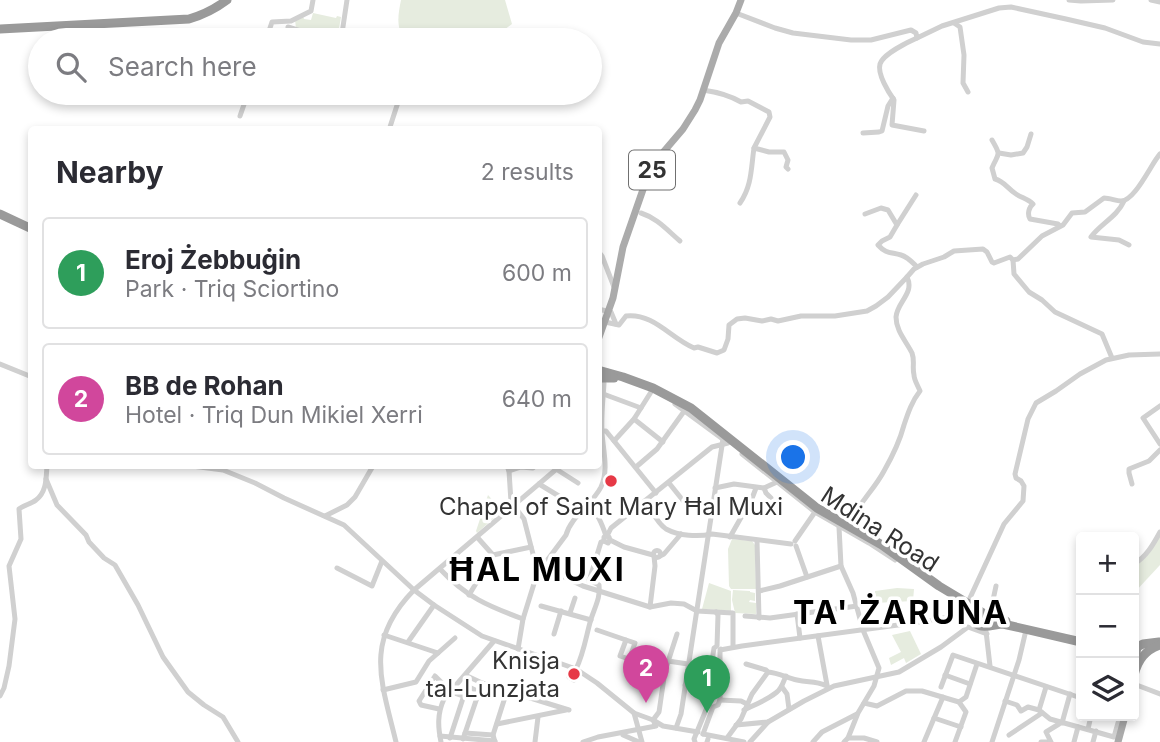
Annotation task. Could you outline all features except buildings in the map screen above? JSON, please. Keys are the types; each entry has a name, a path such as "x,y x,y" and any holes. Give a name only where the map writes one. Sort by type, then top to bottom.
{"highway":[{"path":"0,27 188,13 219,0"},
{"path":"0,27 189,19 216,8 227,0"},
{"path":"0,216 28,229"},
{"name":"Mdina Road","path":"602,371 663,392 691,408 817,508 844,526 882,545 967,601 991,623 1076,639"},
{"name":"Mdina Road","path":"602,381 610,377 622,379 669,396"},
{"name":"Mdina Road","path":"967,601 974,614 991,623 1076,639"},
{"path":"1139,646 1160,644"},
{"path":"1139,662 1144,654 1160,644"}],"main road":[{"name":"25","path":"602,330 615,290 622,247 647,178 695,110 719,43 741,0"},
{"path":"1116,739 1121,721"}],"street":[{"path":"270,28 272,22 291,21 311,11 313,0"},
{"path":"343,28 347,0"},
{"path":"1069,0 1114,0"},
{"path":"1151,0 1160,2"},
{"path":"924,131 892,126 893,98 888,93 880,64 888,54 905,43 939,27 999,8 1016,7 1160,44"},
{"path":"736,13 770,27 811,35 866,40 911,30 916,33 917,38"},
{"path":"954,23 960,29 964,55 963,83 968,92"},
{"path":"703,90 729,96 740,102 747,100 770,113 754,148 747,193 740,203"},
{"path":"863,133 882,131 888,106 893,98"},
{"path":"240,116 244,105"},
{"path":"390,126 397,105"},
{"path":"999,153 1023,153 1031,134"},
{"path":"992,141 999,153 992,168 995,179 1002,180 1008,188 1032,202 1028,215 1030,219 1060,226"},
{"path":"754,148 785,152 788,169"},
{"path":"1129,244 1119,240 1091,237 1138,188 1160,154"},
{"path":"916,195 890,237 878,245 889,254 909,259 917,267"},
{"path":"605,322 619,325 629,315 646,318 684,344 717,353 724,350 729,325 737,319 778,321 802,316 854,314 876,306 917,267 926,262 954,251 980,249 986,250 992,262 1010,257 1013,260 1021,257 1038,239 1060,226 1072,213 1085,212 1104,198 1124,201"},
{"path":"865,214 886,208 897,225"},
{"path":"642,213 656,220 680,241"},
{"path":"602,256 615,290"},
{"path":"1013,260 1014,274 1029,292 1055,312 1102,334 1112,358"},
{"path":"846,740 874,686 878,665 841,566 844,526 886,469 913,400 920,391 914,375 913,356 896,321 897,312 909,288 907,276"},
{"path":"602,310 612,314 616,324"},
{"path":"967,601 1004,524 1023,501 1024,486 1016,478 1016,474 1028,419 1034,405 1080,373 1112,358 1160,354"},
{"path":"0,364 28,375"},
{"name":"Mdina Road","path":"642,386 685,410 815,512 844,526 956,601 967,601"},
{"path":"614,441 634,419 651,392"},
{"path":"602,393 641,408"},
{"path":"1132,484 1129,469 1149,461 1160,447 1143,418 1160,406"},
{"path":"636,467 657,449 685,410"},
{"path":"634,419 663,442"},
{"path":"602,431 606,431 656,493"},
{"path":"589,584 601,542 607,538 611,528 712,447 724,442"},
{"path":"676,728 681,715 724,442"},
{"path":"518,649 523,619 534,583 543,565 601,485 604,475 602,456"},
{"path":"0,696 9,666 15,620 9,566 21,539 19,509 37,500 45,488 47,469"},
{"path":"215,469 255,483 344,525 433,605 482,636 576,670 634,713 654,723 709,739 727,737 741,719 752,694 768,672"},
{"path":"325,516 348,505 371,469"},
{"path":"508,469 511,502 524,519 527,548 534,558 560,575 589,584 600,592 650,607 671,603 684,604 697,611 733,613 733,647"},
{"path":"396,742 383,690 380,654 384,635 400,605 556,469"},
{"path":"560,469 578,483"},
{"path":"46,479 57,505 104,558 115,565 163,657 188,692 223,717 238,742"},
{"path":"715,488 734,484 764,488 777,482"},
{"path":"669,483 685,503 712,508"},
{"path":"539,484 567,501"},
{"path":"756,488 751,500 768,508 772,499 764,488"},
{"path":"645,501 664,528 681,534 794,544"},
{"path":"588,506 595,511 607,538 624,547 664,554 681,534"},
{"path":"794,544 815,512"},
{"path":"730,537 743,514"},
{"path":"1139,562 1160,533"},
{"path":"477,537 493,555"},
{"path":"757,541 759,618"},
{"path":"794,544 807,577"},
{"path":"469,595 493,555 527,548"},
{"path":"519,556 527,548"},
{"path":"650,607 657,554"},
{"path":"337,568 372,586 382,561"},
{"path":"758,591 841,566"},
{"path":"440,569 469,595 495,609 523,619"},
{"path":"989,666 996,586"},
{"path":"576,670 600,592"},
{"path":"570,613 575,598"},
{"path":"408,642 433,605"},
{"path":"541,606 591,620"},
{"path":"746,616 770,618 857,606"},
{"path":"554,634 561,611"},
{"path":"710,706 718,705 720,701 716,612"},
{"path":"797,614 800,638"},
{"path":"718,649 974,614"},
{"path":"750,742 768,722 828,687 899,672 941,648 968,627 991,623"},
{"path":"597,630 635,643 629,660"},
{"path":"992,742 1026,630"},
{"path":"583,742 639,730 654,723 659,712 664,671 677,634"},
{"path":"384,635 438,653"},
{"path":"818,635 828,687"},
{"path":"383,690 416,682 429,661 455,638"},
{"path":"626,640 620,656 664,671"},
{"path":"494,641 439,709 440,739 464,736 494,739 507,691"},
{"path":"710,706 706,701 718,649"},
{"path":"941,687 953,655 1076,696"},
{"path":"668,661 688,664"},
{"path":"746,664 798,680 816,681 828,687"},
{"path":"959,702 966,697 978,664"},
{"path":"465,675 550,705 570,707 538,717 497,724"},
{"path":"439,709 421,705 419,701 435,676 451,692 463,696"},
{"path":"746,707 775,695 786,676"},
{"path":"945,676 970,684"},
{"path":"416,682 427,689"},
{"path":"464,736 482,683"},
{"path":"685,685 709,688"},
{"path":"450,738 467,686 475,690"},
{"path":"1139,686 1160,694"},
{"path":"782,687 787,694 789,709"},
{"path":"1009,735 1041,711 1046,687"},
{"path":"864,703 877,706 906,691 922,691 959,702 966,712"},
{"path":"1041,742 1049,742 1046,733 1061,723 1070,694"},
{"path":"924,742 943,697"},
{"path":"955,742 969,702 966,697"},
{"path":"720,701 741,701 746,707"},
{"path":"1005,701 1017,705 1021,710 1028,707 1041,711 1050,719 1116,739"},
{"path":"548,714 550,705"},
{"path":"696,735 710,706"},
{"path":"620,734 640,742 634,713"},
{"path":"813,742 822,732 858,713"},
{"path":"535,742 538,717"},
{"path":"934,718 961,727"},
{"path":"1088,729 1090,721"},
{"path":"736,725 768,722"},
{"path":"1074,742 1078,727"},
{"path":"1093,742 1096,732"},
{"path":"727,737 744,742"},
{"path":"846,740 864,738 877,742"}],"shaded area":[{"path":"401,0 505,0 512,24 506,28 400,28"},
{"path":"313,13 341,17 339,28 296,28 295,20 303,16 304,19 311,20"},
{"path":"488,495 502,511 477,533 476,531"},
{"path":"1160,534 1160,565 1139,588 1139,561"},
{"path":"732,539 752,541 755,545 756,589 731,589 729,586 728,549"},
{"path":"709,583 731,591 731,611 702,609"},
{"path":"914,589 913,601 875,603 872,594 875,591"},
{"path":"733,590 755,593 755,601 749,602 756,603 756,614 735,613"},
{"path":"910,631 921,654 906,663 904,658 891,665 889,658 901,652 892,635"}],"place":[{"name":"Chapel of Saint Mary Ħal Muxi","path":"611,481"},
{"name":"Knisja tal-Lunzjata","path":"574,674"},
{"name":"BB de Rohan","path":"646,703"},
{"name":"Eroj Żebbuġin","path":"707,713"}],"district":[{"name":"ĦAL MUXI","path":"537,569"},
{"name":"TA' ŻARUNA","path":"901,612"}]}
